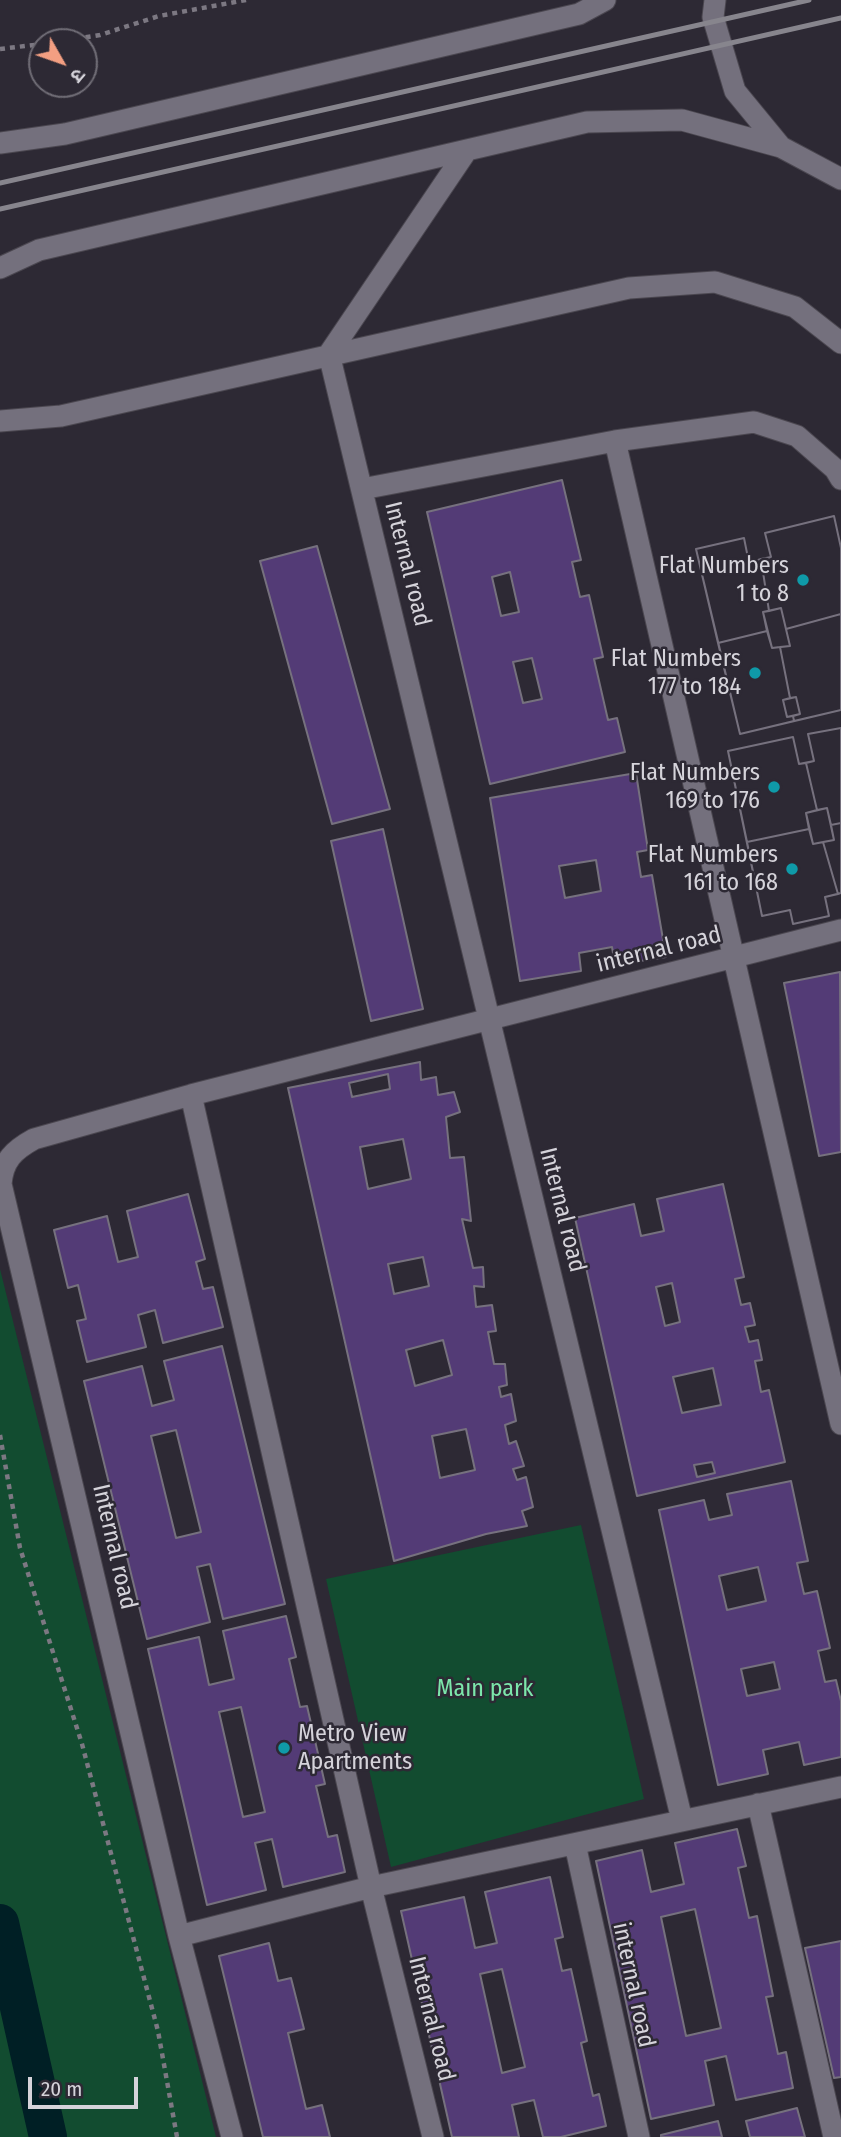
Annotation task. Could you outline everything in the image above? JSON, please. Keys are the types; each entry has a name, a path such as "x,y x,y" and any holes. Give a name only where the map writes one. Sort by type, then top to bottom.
{"street":[{"path":"0,143 65,134 552,20 579,13 605,0"},
{"path":"715,0 713,18 735,91 781,147"},
{"path":"0,268 39,250 587,122 682,120 781,147 841,179"},
{"path":"362,489 329,354 467,150"},
{"path":"0,421 61,416 629,288 715,282 795,307 841,343"},
{"name":"Internal road","path":"682,1820 362,489 615,441 754,422 797,436 835,470 841,479"},
{"path":"615,441 841,1424"},
{"name":"internal road","path":"490,1020 841,930"},
{"name":"Internal road","path":"232,2137 179,1936 1,1184 2,1172 8,1158 19,1147 34,1139 191,1095 490,1020"},
{"name":"Internal road","path":"191,1095 371,1887 433,2137"},
{"path":"179,1936 371,1887 841,1787"},
{"path":"758,1804 834,2137"},
{"name":"internal road","path":"575,1844 639,2137"}],"path":[{"path":"98,35 159,16 246,0"},
{"path":"0,49 28,46"},
{"path":"0,1435 20,1548 96,1795 158,2031 177,2137"}],"green space":[{"path":"0,1269 216,2137 0,2137"},
{"name":"Main park","path":"581,1525 644,1799 391,1867 326,1579"}],"building":[{"path":"562,480 581,560 572,562 580,597 589,595 603,657 594,659 608,720 617,718 625,752 490,784 427,512","holes":["510,572 519,612 501,616 492,577","532,658 542,699 523,703 513,662"]},
{"path":"834,516 841,548 841,710 740,734 696,549 744,538 749,563 771,557 765,533","holes":["781,608 790,646 772,648 763,612","796,697 800,714 787,717 783,700"]},
{"name":"Flat Numbers 1 to 8","path":"834,516 841,548 841,614 786,629 781,608 769,611 761,559 771,557 765,533"},
{"path":"744,538 749,563 761,559 769,611 763,612 767,631 718,643 696,549"},
{"path":"317,546 390,809 332,824 260,561"},
{"path":"841,614 841,710 794,721 793,716 800,714 796,697 790,698 780,647 790,646 786,629"},
{"name":"Flat Numbers 177 to 184","path":"767,631 772,648 780,647 790,698 783,700 787,717 793,716 794,721 740,734 718,643"},
{"path":"841,728 841,893 825,897 829,916 793,924 790,910 762,916 728,751 793,737 799,764 814,761 808,734","holes":["827,808 834,840 813,844 806,813"]},
{"path":"841,728 841,823 831,825 827,808 817,810 806,763 814,761 808,734"},
{"name":"Flat Numbers 169 to 176","path":"793,737 799,764 806,763 817,810 806,813 809,829 747,842 728,751"},
{"path":"636,773 648,850 637,852 641,877 652,875 666,957 615,965 612,947 579,953 581,971 520,981 490,798","holes":["596,860 601,891 565,898 559,866"]},
{"path":"841,823 841,893 838,894 823,842 834,840 831,825"},
{"path":"383,829 423,1009 371,1021 331,841"},
{"name":"Flat Numbers 161 to 168","path":"809,829 813,844 823,842 838,894 825,897 829,916 793,924 790,910 762,916 747,842"},
{"path":"840,972 841,1152 819,1156 784,983"},
{"path":"420,1062 421,1080 436,1077 438,1095 454,1092 460,1112 446,1117 450,1158 464,1157 471,1221 462,1219 473,1268 483,1267 484,1287 474,1286 476,1307 492,1305 496,1331 488,1332 494,1364 505,1364 507,1385 499,1387 501,1397 511,1394 516,1421 505,1425 509,1444 516,1441 524,1466 513,1469 517,1480 526,1477 533,1507 522,1511 527,1526 486,1534 394,1561 288,1088","holes":["388,1074 390,1089 352,1097 349,1083","403,1139 411,1179 368,1189 360,1147","423,1257 429,1286 394,1294 388,1264","443,1340 452,1375 415,1386 406,1350","466,1429 475,1470 440,1478 432,1436"]},
{"path":"723,1184 744,1277 735,1279 741,1305 750,1303 755,1325 745,1327 749,1342 758,1340 762,1360 755,1361 761,1392 769,1390 785,1462 637,1496 575,1218 634,1204 641,1236 664,1231 657,1199","holes":["672,1283 680,1322 665,1326 656,1287","713,1368 721,1405 682,1413 673,1377","712,1462 715,1473 697,1477 694,1465"]},
{"path":"188,1194 205,1259 196,1262 203,1289 213,1287 223,1327 163,1343 155,1310 138,1315 146,1347 87,1362 77,1321 86,1319 78,1285 68,1288 54,1230 107,1216 118,1262 138,1257 127,1211"},
{"path":"222,1346 285,1604 223,1619 210,1564 197,1567 210,1622 147,1639 84,1381 142,1366 152,1406 174,1400 164,1361","holes":["176,1430 201,1532 176,1538 151,1436"]},
{"path":"791,1481 808,1561 797,1563 804,1594 817,1591 830,1648 818,1651 825,1682 836,1680 841,1701 841,1757 804,1765 799,1742 763,1750 768,1774 718,1785 659,1510 704,1500 709,1520 732,1515 727,1494","holes":["758,1567 766,1601 727,1610 719,1576","774,1662 780,1689 747,1696 741,1669"]},
{"name":"Metro View Apartments","path":"286,1616 296,1657 289,1659 300,1707 307,1706 325,1784 316,1786 328,1837 337,1835 345,1872 283,1887 272,1839 255,1843 266,1890 207,1905 148,1649 199,1637 209,1685 234,1679 223,1631","holes":["241,1707 265,1812 243,1817 219,1712"]},
{"path":"737,1829 746,1866 738,1868 749,1918 757,1916 773,1996 766,1997 778,2054 786,2052 793,2088 736,2100 726,2056 705,2061 714,2105 651,2119 596,1861 642,1850 651,1892 684,1884 675,1843","holes":["695,1909 721,2028 686,2036 661,1917"]},
{"path":"550,1877 563,1937 555,1939 562,1971 571,1969 587,2041 581,2043 593,2096 599,2094 606,2126 561,2137 543,2137 534,2100 512,2105 519,2137 452,2137 401,1911 464,1897 475,1948 497,1943 485,1892","holes":["502,1969 525,2067 502,2073 480,1974"]},
{"path":"841,1941 841,2077 834,2078 805,1948"},
{"path":"269,1943 278,1981 291,1978 304,2029 288,2033 306,2109 322,2105 330,2137 263,2137 219,1956"},
{"path":"797,2108 805,2137 750,2137 746,2121"},
{"path":"718,2121 722,2137 661,2137 661,2135"}],"waterway":[{"path":"0,1923 48,2137"}],"railway":[{"path":"0,183 809,0"},
{"path":"0,209 841,18"}],"place":[{"name":"Flat Numbers 1 to 8","path":"803,580"},
{"name":"Flat Numbers 177 to 184","path":"755,673"},
{"name":"Flat Numbers 169 to 176","path":"774,787"},
{"name":"Flat Numbers 161 to 168","path":"792,869"},
{"name":"Metro View Apartments","path":"284,1748"}]}
